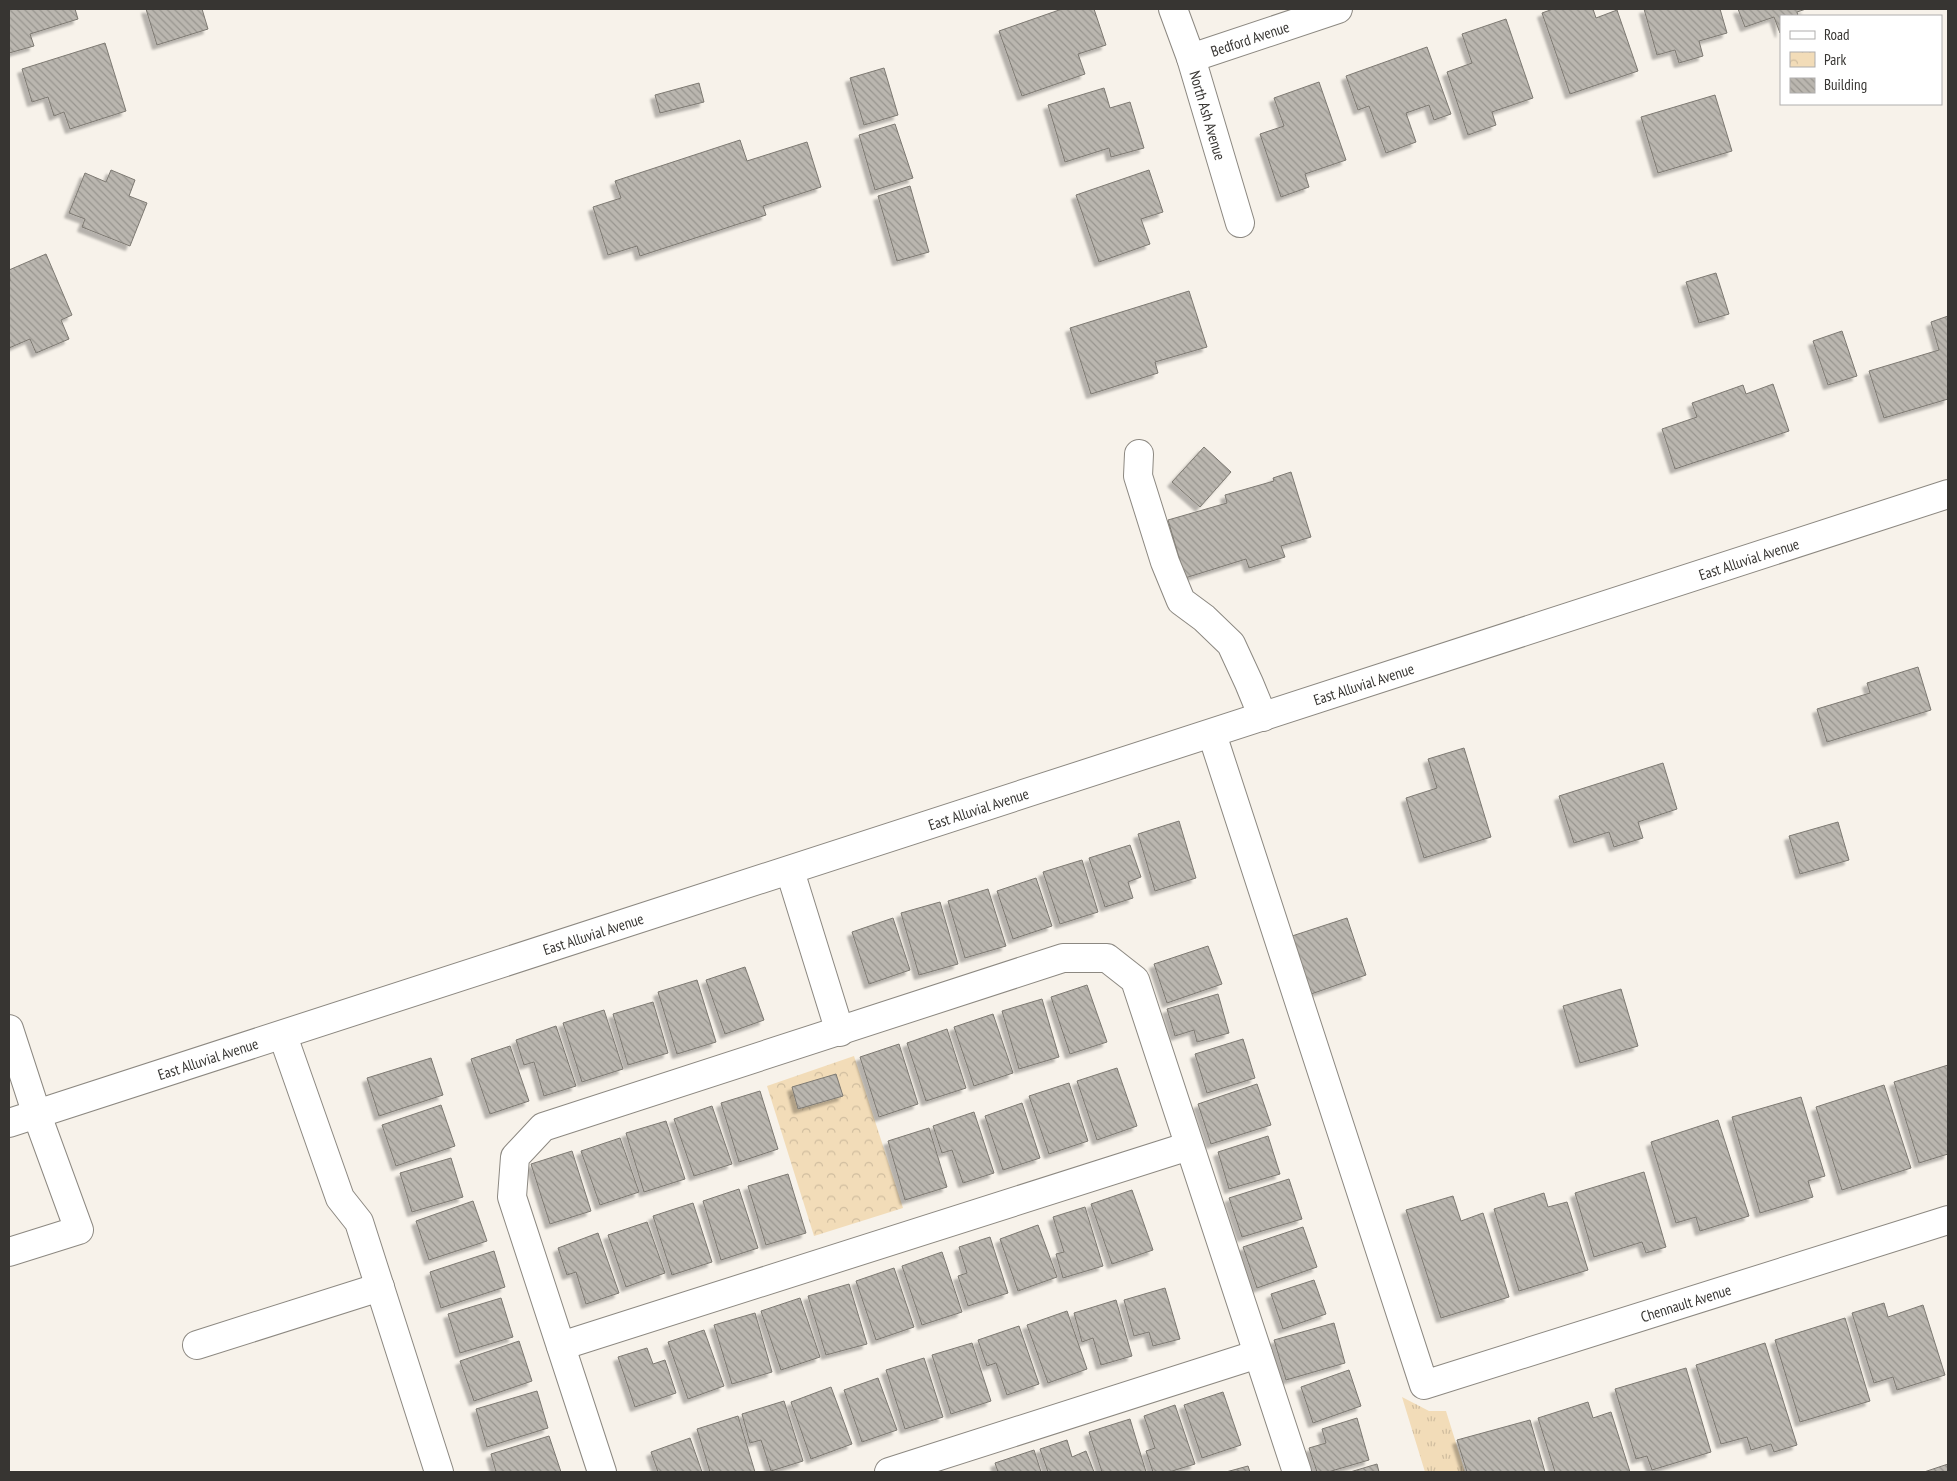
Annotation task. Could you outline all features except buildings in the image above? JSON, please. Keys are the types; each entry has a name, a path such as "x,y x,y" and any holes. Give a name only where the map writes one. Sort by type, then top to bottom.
{"street":[{"name":"North Ash Avenue","path":"1172,9 1191,58 1240,223"},
{"name":"Bedford Avenue","path":"1191,58 1338,9"},
{"path":"1139,454 1138,476 1165,562 1182,601 1204,618 1231,644 1263,717"},
{"name":"East Alluvial Avenue","path":"9,1123 283,1036 1948,494"},
{"name":"Chennault Avenue","path":"1212,734 1424,1385 1948,1220"},
{"path":"790,871 840,1032"},
{"path":"602,1472 512,1197 515,1157 543,1127 1063,958 1107,958 1135,980 1297,1472"},
{"path":"9,1029 36,1114 79,1230 9,1252"},
{"path":"283,1036 340,1198 359,1222 439,1472"},
{"path":"561,1346 1189,1146"},
{"path":"197,1345 380,1287"},
{"path":"890,1472 1258,1354"}],"green space":[{"path":"854,1056 903,1208 814,1236 767,1086"},
{"path":"1402,1397 1429,1411 1446,1411 1465,1472 1425,1472"}]}
